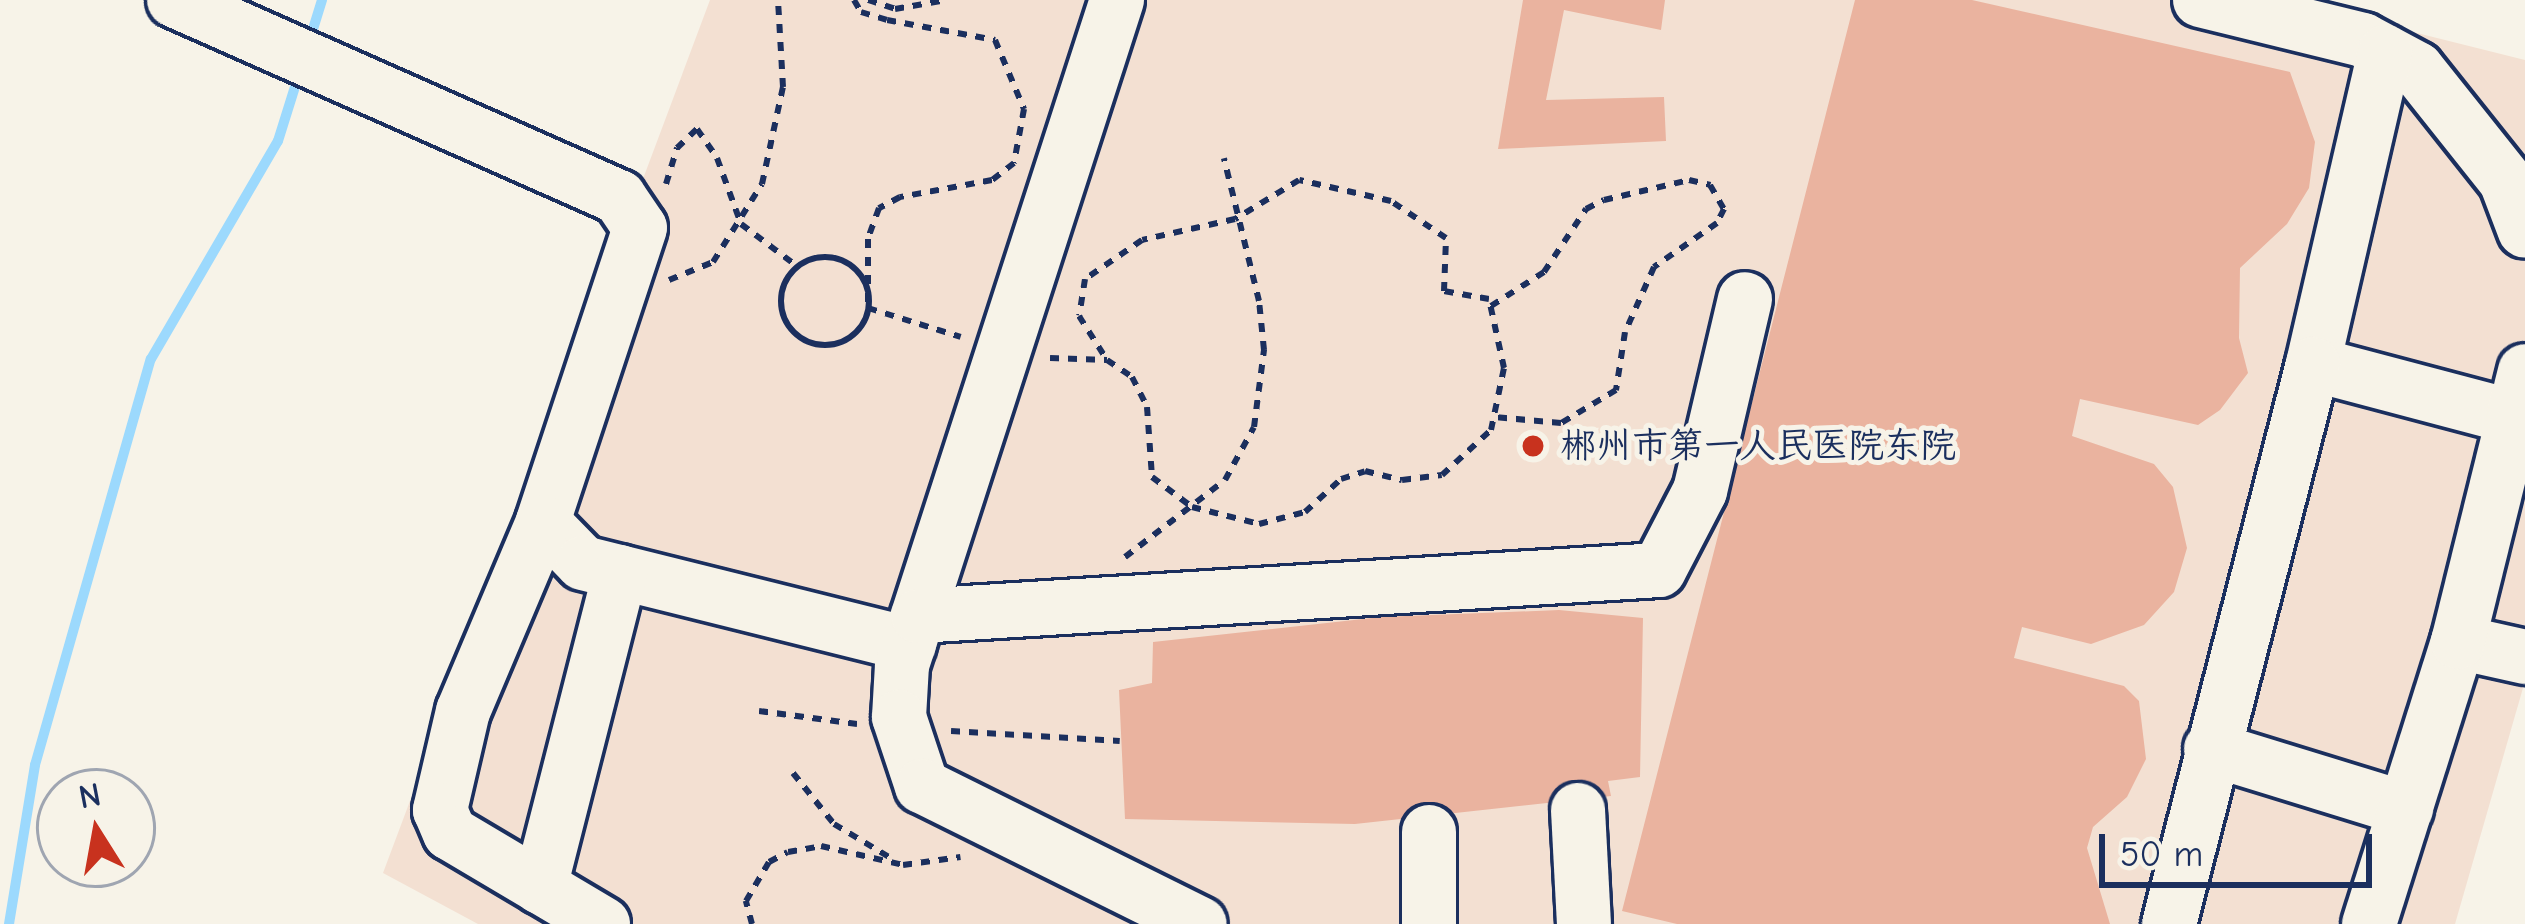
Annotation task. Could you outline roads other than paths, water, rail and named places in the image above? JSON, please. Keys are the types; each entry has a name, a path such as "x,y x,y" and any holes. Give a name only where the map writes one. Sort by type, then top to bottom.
{"street":[{"path":"174,0 556,167 624,204 640,228 543,522 463,711 440,810 450,833 603,924"},
{"path":"1117,0 914,630 898,717 922,786 1200,924"},
{"path":"2200,0 2385,52 2417,69 2506,182 2525,231"},
{"path":"2169,924 2313,364 2385,52"},
{"path":"543,522 584,563 914,630 1659,570 1700,491 1744,299"},
{"path":"2313,364 2519,394 2458,642 2369,924"},
{"path":"540,887 620,572"},
{"path":"2458,642 2525,657"},
{"path":"2211,748 2406,808"},
{"path":"1578,810 1584,924"},
{"path":"1429,832 1429,924"}],"waterway":[{"path":"309,42 322,0"},
{"path":"9,924 35,765 151,359 278,141 300,71"}],"place":[{"name":"郴州市第一人民医院东院","path":"1533,446"}]}
